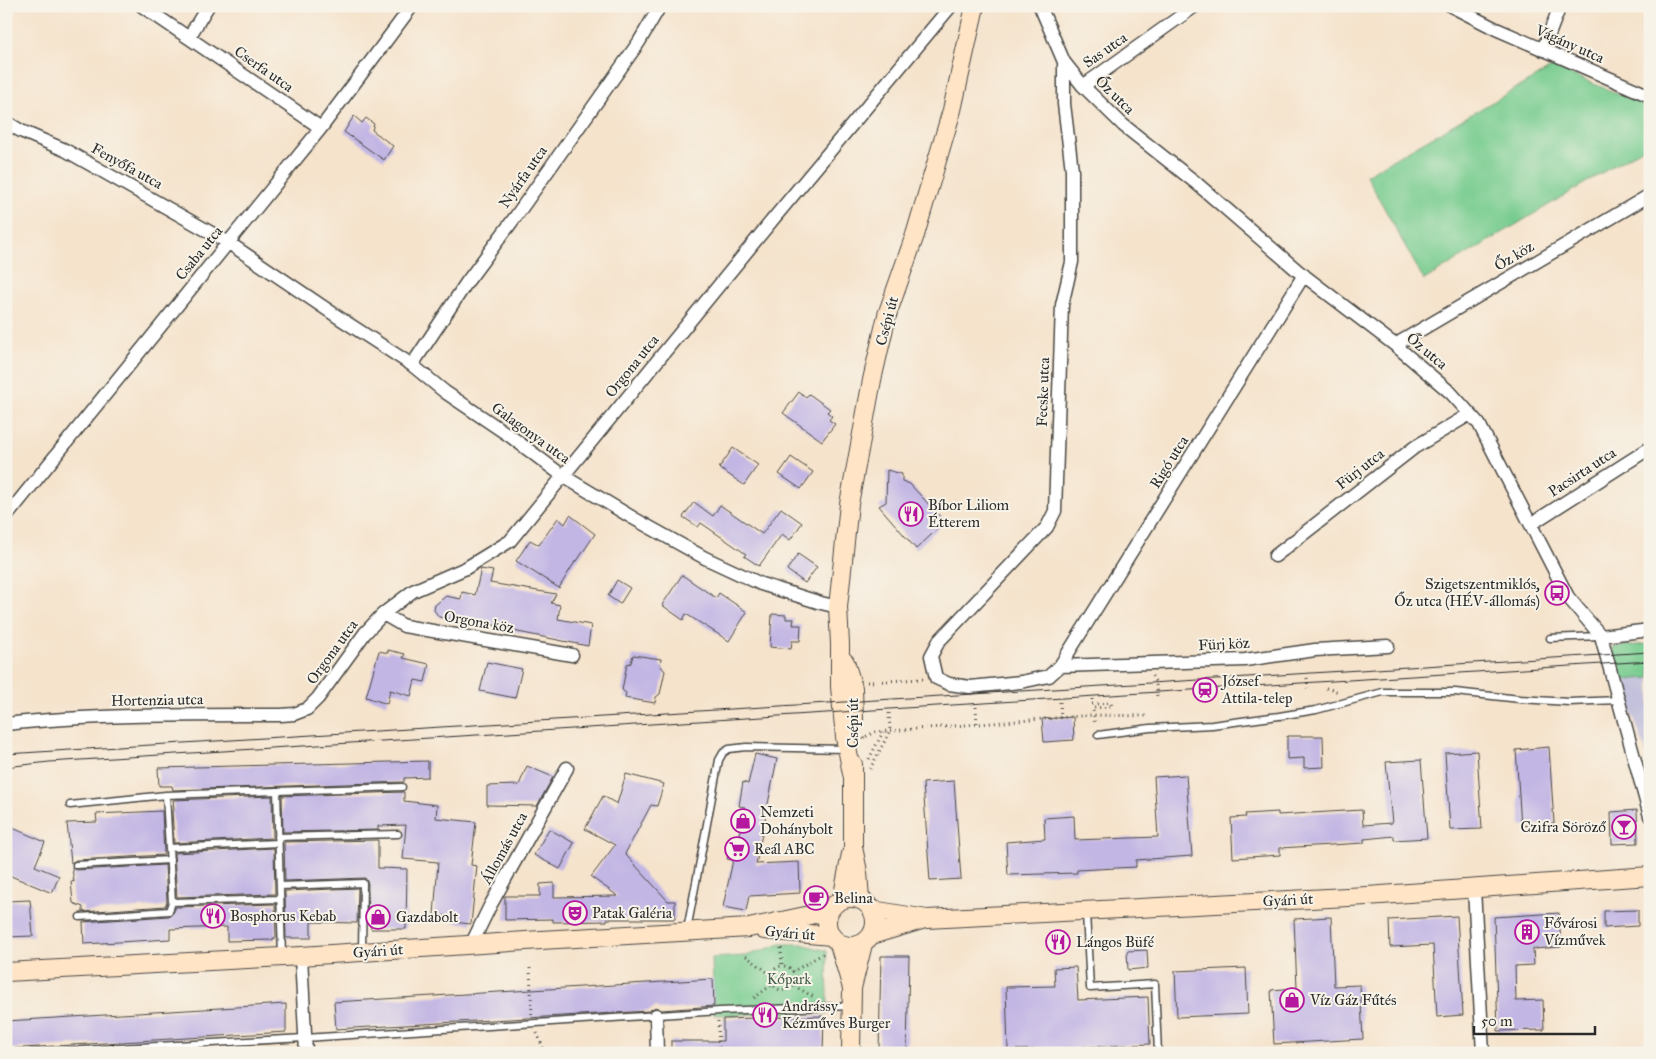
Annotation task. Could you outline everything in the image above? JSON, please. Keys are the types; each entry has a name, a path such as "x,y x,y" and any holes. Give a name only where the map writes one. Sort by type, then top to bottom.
{"street":[{"name":"Cserfa utca","path":"142,6 322,128"},
{"path":"189,37 208,6"},
{"name":"Csaba utca","path":"6,517 322,128 412,6"},
{"name":"Nyárfa utca","path":"412,365 467,282 639,42 660,6"},
{"name":"Orgona utca","path":"307,709 318,698 364,633 383,614 413,592 466,568 510,541 774,218 951,6"},
{"name":"Csépi út","path":"861,772 847,749 840,687 838,607 849,504 872,380 887,315 915,235 952,110 975,6"},
{"name":"Sas utca","path":"1083,86 1195,6"},
{"name":"Vágány utca","path":"1451,6 1496,29 1650,96"},
{"path":"1543,50 1560,6"},
{"name":"Őz utca","path":"1038,8 1064,62 1083,86 1123,125 1195,182 1304,275 1395,345 1451,393 1479,424 1568,597 1601,636 1650,816"},
{"name":"Fecske utca","path":"936,678 931,656 939,641 1047,527 1055,512 1062,305 1072,262 1072,170 1064,104 1064,62"},
{"name":"Fenyőfa utca","path":"6,122 21,131 65,150 229,243"},
{"name":"Őz köz","path":"1395,345 1650,195"},
{"name":"Galagonya utca","path":"229,243 412,365 445,392 510,436 563,476 633,518 705,558 761,584 838,607"},
{"name":"Rigó utca","path":"1060,666 1304,275"},
{"name":"Fürj utca","path":"1274,556 1415,447 1470,414"},
{"name":"Pacsirta utca","path":"1531,524 1650,448"},
{"name":"Orgona köz","path":"383,614 404,626 572,655"},
{"path":"1601,636 1650,630"},
{"name":"Csépi út","path":"836,906 853,847 861,772 854,739 853,688 840,644"},
{"name":"Fürj köz","path":"1060,666 1245,660 1315,650 1388,646"},
{"path":"936,678 949,684 970,687 1022,682 1049,676 1060,666"},
{"name":"Hortenzia utca","path":"6,724 48,719 99,717 281,715 294,714 307,709"},
{"name":"Állomás utca","path":"471,945 508,873 567,768"},
{"name":"Csépi út","path":"853,847 866,905"},
{"name":"Gyári út","path":"867,940 927,919 1474,889 1650,876"},
{"path":"1474,889 1483,1053"},
{"path":"851,1053 852,988 867,940 875,923 866,905 851,898 836,906 827,924 832,944 852,988"},
{"name":"Gyári út","path":"866,905 927,919"},
{"name":"Gyári út","path":"749,928 836,906"},
{"name":"Gyári út","path":"6,972 749,928 802,935 832,944"},
{"path":"832,944 855,946 867,940"},
{"path":"301,956 306,1053"},
{"path":"656,1015 656,1053"}],"lane":[{"path":"1550,638 1601,636"},
{"path":"1098,735 1150,728 1212,725 1279,716 1316,710 1383,692 1455,692 1520,700 1569,702 1619,700"},
{"path":"687,931 719,760 723,753 729,748 746,747 847,749"},
{"path":"70,805 166,795 402,787"},
{"path":"277,790 282,957"},
{"path":"80,917 169,912 172,902 166,795"},
{"path":"169,848 398,834"},
{"path":"76,865 170,860"},
{"path":"280,886 363,883 362,952"},
{"path":"172,902 280,899"},
{"path":"1086,910 1090,988 1155,984 1158,1053"},
{"path":"31,1053 305,1038 737,1010 852,1006"}],"path":[{"path":"1148,662 1149,673 1156,682 1157,697"},
{"path":"860,683 936,678"},
{"path":"1307,678 1308,689"},
{"path":"1092,700 1092,704 1111,703 1112,707 1093,708 1093,715"},
{"path":"1060,702 1061,718"},
{"path":"976,706 977,725"},
{"path":"861,772 890,731 888,712"},
{"path":"864,738 875,732 1093,715 1152,716"},
{"path":"861,772 883,732"},
{"path":"782,944 782,967"},
{"path":"792,972 832,944"},
{"path":"746,956 771,976 773,984 780,990 794,986"},
{"path":"771,976 775,969 782,967 788,969 792,972 795,979 794,986"},
{"path":"530,968 533,1023 545,1053"},
{"path":"794,986 817,998"},
{"path":"718,1016 719,1053"}],"shaded area":[{"path":"1650,678 1650,763 1620,680"}],"green space":[{"path":"1553,67 1650,107 1650,144 1424,280 1366,175"},
{"path":"1650,644 1650,678 1620,680 1612,647"},
{"name":"Kőpark","path":"781,944 802,944 827,951 828,1013 714,1015 712,958 746,956"}],"building":[{"path":"354,116 362,123 366,118 374,124 372,130 393,146 384,160 344,132"},
{"path":"799,392 806,397 809,394 830,409 827,412 832,416 829,420 835,424 822,441 783,413"},
{"path":"733,448 758,465 744,485 719,468"},
{"path":"791,457 813,472 801,489 779,474"},
{"name":"Bíbor Liliom Étterem","path":"887,470 902,474 902,481 910,484 945,522 916,549 879,506 886,502"},
{"path":"694,502 713,516 720,505 762,534 781,508 802,523 790,540 782,534 759,566 744,556 746,554 701,523 698,527 683,517"},
{"path":"570,515 595,534 559,588 516,561 530,540 539,545 558,518 565,524"},
{"path":"798,554 817,567 805,583 787,570"},
{"path":"481,569 493,571 490,583 556,594 551,603 560,605 558,619 591,625 588,646 498,628 499,626 462,619 462,622 439,617 434,610 435,605 446,596 461,599 462,592 475,595"},
{"path":"682,575 716,598 719,593 747,612 729,641 686,614 683,620 662,605"},
{"path":"617,580 630,588 620,604 608,596"},
{"path":"772,614 786,615 786,619 794,619 793,625 801,625 800,641 792,641 791,649 770,647"},
{"path":"388,650 405,654 403,658 429,664 425,682 415,680 411,696 390,690 387,704 366,697 379,651 388,653"},
{"path":"633,655 661,659 660,665 665,671 660,694 656,697 655,703 625,698 626,693 622,690 627,664 631,663"},
{"path":"487,662 522,669 515,698 480,691"},
{"path":"1073,717 1074,740 1044,742 1042,719"},
{"path":"1287,736 1323,736 1324,767 1304,768 1304,758 1287,759"},
{"path":"1549,747 1554,823 1521,826 1516,750"},
{"path":"1477,751 1482,829 1450,830 1445,753"},
{"path":"755,754 777,759 756,864 799,862 800,893 749,896 746,911 723,907 733,860 727,859 732,838 738,839 745,807 739,806 743,782 748,784"},
{"path":"1421,760 1427,838 1394,840 1394,836 1364,839 1364,843 1280,848 1280,855 1233,858 1231,818 1246,817 1245,814 1278,812 1278,815 1362,810 1363,825 1392,823 1386,762"},
{"path":"428,761 428,777 404,778 404,782 173,790 172,786 159,786 158,768"},
{"path":"527,766 553,777 537,806 487,805 487,786 519,785"},
{"path":"626,774 664,784 657,806 651,805 625,854 668,901 675,901 675,919 607,919 607,921 553,922 553,919 505,920 505,896 540,896 540,884 554,883 554,897 618,896 591,877 615,845 585,829 603,796 617,804"},
{"path":"1186,775 1192,856 1136,860 1136,867 1077,870 1077,873 1008,875 1006,842 1045,839 1044,818 1074,816 1075,840 1158,837 1154,777"},
{"path":"954,781 961,879 930,881 923,783"},
{"path":"404,792 404,801 437,805 436,818 476,822 471,865 477,866 471,924 452,922 452,916 434,915 438,862 403,859 406,825 378,826 378,830 283,832 282,796"},
{"path":"272,796 273,838 174,843 173,800"},
{"name":"Czifra Söröző","path":"1637,810 1638,843 1612,844 1611,812"},
{"path":"162,811 164,855 76,860 71,863 67,823 97,822 96,814"},
{"path":"6,825 45,842 35,866 59,876 52,893 6,874"},
{"path":"549,829 574,843 560,869 534,855"},
{"path":"378,840 378,868 407,869 406,929 371,929 370,923 367,923 368,883 365,878 285,881 284,842"},
{"path":"274,848 275,894 177,897 174,853"},
{"path":"165,865 167,901 165,906 83,912 83,907 73,903 71,881 74,882 72,868 76,870"},
{"path":"358,888 357,923 311,922 311,938 286,938 285,891"},
{"path":"30,900 33,936 6,937 6,901"},
{"path":"275,904 276,938 273,938 273,940 227,941 227,927 170,929 170,939 84,944 83,922 169,916 176,907"},
{"path":"1638,910 1638,926 1604,928 1604,911"},
{"path":"1559,913 1561,947 1533,949 1534,965 1515,966 1516,1001 1543,1000 1544,1030 1498,1031 1494,917"},
{"path":"1457,916 1463,1015 1437,1017 1433,945 1390,947 1389,920"},
{"path":"1331,917 1334,986 1360,985 1363,1039 1274,1044 1271,990 1297,988 1294,919"},
{"path":"1147,950 1148,968 1128,970 1127,951"},
{"path":"881,956 909,956 907,1053 879,1053"},
{"path":"1076,967 1078,1000 1148,997 1150,1044 1082,1047 1082,1053 1056,1053 1056,1049 1008,1050 1006,987 1055,986 1054,968"},
{"path":"1246,968 1248,1014 1177,1017 1175,971"},
{"path":"713,979 714,1006 662,1010 655,1007 649,1011 336,1029 334,1002"},
{"path":"286,1004 286,1032 6,1049 6,1021"},
{"path":"824,1016 823,1053 791,1053 792,1050 762,1051 762,1053 671,1053 671,1041 723,1041 723,1019"}],"tram line":[{"path":"6,754 1650,652"},
{"path":"6,767 49,762 1650,661"}],"place":[{"name":"Bíbor Liliom Étterem","path":"911,514"},
{"name":"Szigetszentmiklós, Őz utca (HÉV-állomás)","path":"1557,593"},
{"name":"József Attila-telep","path":"1205,690"},
{"name":"Nemzeti Dohánybolt","path":"743,821"},
{"name":"Czifra Söröző","path":"1624,827"},
{"name":"Reál ABC","path":"737,849"},
{"name":"Belina","path":"816,898"},
{"name":"Patak Galéria","path":"575,913"},
{"name":"Bosphorus Kebab","path":"213,916"},
{"name":"Gazdabolt","path":"378,917"},
{"name":"Fővárosi Vízművek","path":"1527,932"},
{"name":"Lángos Büfé","path":"1058,942"},
{"name":"Víz Gáz Fűtés","path":"1292,1000"},
{"name":"Andrássy Kézműves Burger","path":"765,1015"}]}
